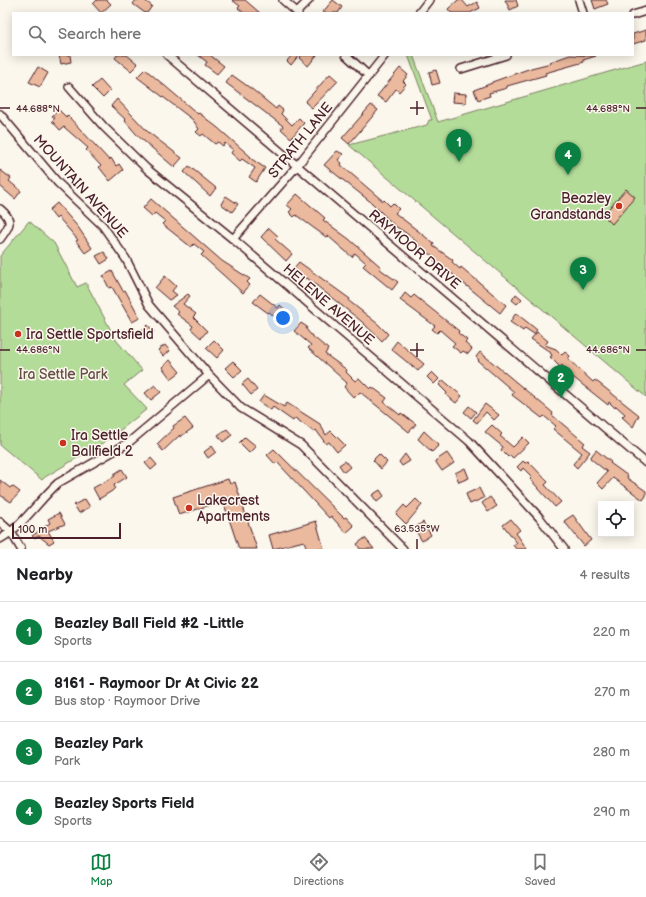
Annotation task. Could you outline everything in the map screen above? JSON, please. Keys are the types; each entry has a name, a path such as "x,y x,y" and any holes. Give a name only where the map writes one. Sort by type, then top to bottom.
{"street":[{"path":"283,0 296,12"},
{"path":"298,12 308,0"},
{"path":"419,12 429,0"},
{"path":"579,0 583,12"},
{"path":"634,15 646,11"},
{"name":"RAYMOOR DRIVE","path":"168,56 646,463"},
{"path":"347,56 369,76"},
{"name":"STRATH LANE","path":"233,239 297,166 384,56"},
{"path":"461,69 503,56"},
{"name":"HELENE AVENUE","path":"69,87 104,127 147,169 233,239 469,441 539,517 564,549"},
{"name":"MOUNTAIN AVENUE","path":"0,114 58,183 103,226 126,259 149,305 209,375 241,408 301,445 403,549"},
{"path":"0,209 7,215 9,221 7,229 0,239"},
{"path":"0,539 11,532 58,483 128,443 209,375"},
{"path":"0,522 11,532 21,549"}],"green space":[{"path":"408,56 413,56 438,122 646,61 646,397 349,145 427,125 429,120 432,120"},
{"name":"Ira Settle Park","path":"29,221 54,243 77,287 86,283 116,340 142,370 124,385 147,409 109,439 42,480 0,445 0,256"}],"building":[{"path":"97,0 107,0 111,4 100,12 93,4"},
{"path":"136,0 144,0 152,6 148,12 144,12 133,4"},
{"path":"232,0 245,0 259,12 243,12 238,8 240,6"},
{"path":"333,0 342,7 339,12 323,12"},
{"path":"458,0 462,0 468,7 477,2 480,8 472,12 450,12 448,9"},
{"path":"505,0 516,0 518,6 510,10"},
{"path":"592,0 606,0 608,4 595,9"},
{"path":"646,30 646,40 634,44 634,34"},
{"path":"59,56 70,56 71,62 61,64"},
{"path":"116,56 128,56 138,64 131,71 115,58"},
{"path":"199,56 211,56 224,66 217,74 205,65 207,62"},
{"path":"291,56 298,56 291,65 287,61"},
{"path":"301,56 316,56 308,66 299,58"},
{"path":"567,56 596,56 583,60 584,62 545,73 546,75 507,86 507,88 489,93 490,96 478,100 474,90 531,68 551,63 550,62"},
{"path":"38,67 48,73 40,87 29,82"},
{"path":"400,68 408,75 403,81 406,84 399,92 396,89 386,102 377,96"},
{"path":"145,69 198,114 199,113 218,128 251,157 250,158 265,168 256,182 249,177 255,168 242,159 240,161 231,153 233,150 225,143 223,146 218,142 215,144 203,134 201,136 196,132 199,129 193,120 137,77"},
{"path":"436,70 440,83 432,85 429,72"},
{"path":"330,74 338,81 312,108 305,102"},
{"path":"232,75 276,109 278,106 283,110 281,114 292,125 299,118 304,123 291,138 281,129 283,126 226,83"},
{"path":"100,80 110,91 103,98 92,87"},
{"path":"453,93 466,94 466,103 452,102"},
{"path":"117,99 148,132 182,158 174,167 138,136 125,121 126,120 111,106"},
{"path":"371,105 378,110 349,144 342,138"},
{"path":"59,110 66,117 67,115 109,160 111,158 116,166 119,164 123,170 110,181 99,167 101,166 86,150 88,148 64,127 60,130 52,121 55,118 52,116"},
{"path":"337,151 343,154 338,160 342,163 341,165 383,201 384,200 390,206 393,203 399,209 395,213 434,244 433,246 453,260 452,262 460,269 461,267 506,305 500,313 434,261 436,258 416,244 418,243 395,226 372,203 324,165"},
{"path":"189,166 216,188 210,196 184,172"},
{"path":"0,170 11,178 9,181 21,191 15,199 0,186"},
{"name":"Beazley Grandstands","path":"626,189 635,197 612,224 603,215"},
{"path":"297,194 325,218 323,220 349,239 381,267 380,269 398,282 392,290 363,266 366,263 355,253 352,257 328,236 326,237 296,215 294,217 289,212 292,209 287,205"},
{"path":"226,196 238,204 232,212 221,204"},
{"path":"151,199 222,261 250,279 247,282 250,285 243,293 201,255 204,252 194,244 191,247 162,224 165,221 155,213 152,216 143,208"},
{"path":"57,203 78,227 92,248 85,253 76,241 78,240 58,217 56,219 49,210"},
{"path":"269,228 278,236 275,239 292,254 286,261 261,237"},
{"path":"104,252 109,259 101,264 96,256"},
{"path":"299,262 350,299 349,301 378,324 388,334 382,341 361,321 307,278 306,279 293,269"},
{"path":"112,271 123,291 125,290 140,318 132,322 112,287 109,288 103,276"},
{"path":"165,276 176,286 172,291 177,295 169,300 155,288"},
{"path":"405,293 411,298 414,295 459,331 458,333 467,340 465,343 472,349 468,354 463,351 461,353 452,346 455,343 440,330 437,333 432,329 435,326 400,300"},
{"path":"188,294 190,296 183,304 196,314 193,317 207,331 201,338 191,329 193,326 177,314 179,312 172,306"},
{"path":"260,294 278,308 280,305 292,316 284,325 269,312 268,313 253,302"},
{"path":"516,294 522,299 517,304 512,300"},
{"path":"516,313 537,330 534,334 525,328 523,331 510,322"},
{"path":"301,323 307,327 306,329 311,335 328,349 325,354 347,370 346,372 355,381 359,378 370,389 372,387 387,398 384,402 400,415 401,413 416,424 409,432 360,392 354,398 344,387 347,383 308,348 311,345 294,331"},
{"path":"148,325 154,332 147,337 142,330"},
{"path":"537,332 548,341 545,345 556,349 562,355 565,352 570,356 568,359 593,382 595,380 639,415 633,427 622,417 625,414 616,406 615,408 609,402 608,405 569,374 562,365 560,367 550,357 552,356 550,352 531,339"},
{"path":"214,340 224,350 217,358 206,348"},
{"path":"397,341 424,364 418,371 391,349"},
{"path":"165,345 170,351 163,356 158,350"},
{"path":"480,352 553,413 552,415 585,443 582,446 590,452 577,468 573,464 582,453 553,429 556,426 544,416 542,418 512,395 514,392 478,361 479,360 476,357"},
{"path":"170,360 180,372 171,379 162,367"},
{"path":"233,361 242,370 234,377 225,368"},
{"path":"432,372 439,379 434,384 427,377"},
{"path":"248,379 257,390 251,395 242,384"},
{"path":"443,380 462,396 456,403 446,395 447,393 439,385"},
{"path":"155,385 161,392 151,400 145,393"},
{"path":"264,395 284,407 287,403 320,424 326,435 331,431 345,445 337,452 329,442 326,444 316,430 314,432 295,418 293,421 273,407 271,410 259,402"},
{"path":"485,404 499,415 494,420 486,412 477,423 473,420"},
{"path":"469,406 476,412 471,418 464,412"},
{"path":"185,418 193,428 180,437 180,435 163,451 157,444 174,428 173,426"},
{"path":"492,425 502,434 500,436 513,447 523,437 529,443 513,458 510,455 508,457 501,450 503,447 485,432"},
{"path":"227,429 232,435 223,442 218,435"},
{"path":"424,431 439,445 432,452 418,439"},
{"path":"245,437 256,446 249,453 239,443"},
{"path":"212,446 216,452 208,458 204,452"},
{"path":"274,449 354,526 346,533 331,516 329,518 277,462 275,464 267,455"},
{"path":"596,450 611,462 610,463 628,476 627,478 646,491 646,496 643,500 613,478 603,489 597,483 607,472 590,458"},
{"path":"447,453 454,463 442,471 435,461"},
{"path":"379,454 387,462 381,469 373,460"},
{"path":"405,454 410,461 402,466 399,462"},
{"path":"151,458 157,465 151,470 145,463"},
{"path":"345,461 350,467 344,472 339,465"},
{"path":"523,461 525,463 528,461 548,482 545,485 561,502 555,507 530,479 532,477 523,468 521,471 517,467"},
{"path":"465,468 469,478 459,482 455,473"},
{"path":"122,469 127,477 114,485 115,488 112,491 99,499 93,488 115,476 114,474"},
{"name":"Lakecrest Apartments","path":"228,479 230,484 235,482 257,549 239,549 223,501 179,515 173,497"},
{"path":"0,480 10,488 12,486 20,492 11,502 0,495"},
{"path":"479,488 484,498 470,504 466,494"},
{"path":"380,490 384,496 377,502 372,495"},
{"path":"490,497 497,506 488,512 482,503"},
{"path":"85,499 90,507 79,513 74,505"},
{"path":"416,499 422,505 406,524 396,514 404,505 407,508"},
{"path":"59,513 65,524 48,531 54,541 49,544 39,536 34,538 32,536 50,523 48,519"},
{"path":"573,515 591,540 584,546 564,521"},
{"path":"511,519 520,530 516,533 527,549 516,549 513,545 517,543 503,525"},
{"name":"Lakecrest Apartments","path":"316,521 324,549 307,549 304,541 273,549 269,535"},
{"path":"423,522 431,535 422,541 414,528"},
{"path":"365,538 374,549 360,549 357,544"}],"place":[{"name":"Beazley Ball Field #2 -Little","path":"459,162"},
{"name":"Beazley Sports Field","path":"568,175"},
{"name":"Beazley Grandstands","path":"619,206"},
{"name":"Beazley Park","path":"583,290"},
{"name":"Ira Settle Sportsfield","path":"18,334"},
{"name":"8161 - Raymoor Dr At Civic 22","path":"561,398"},
{"name":"Ira Settle Ballfield 2","path":"63,443"},
{"name":"Lakecrest Apartments","path":"189,508"}]}
